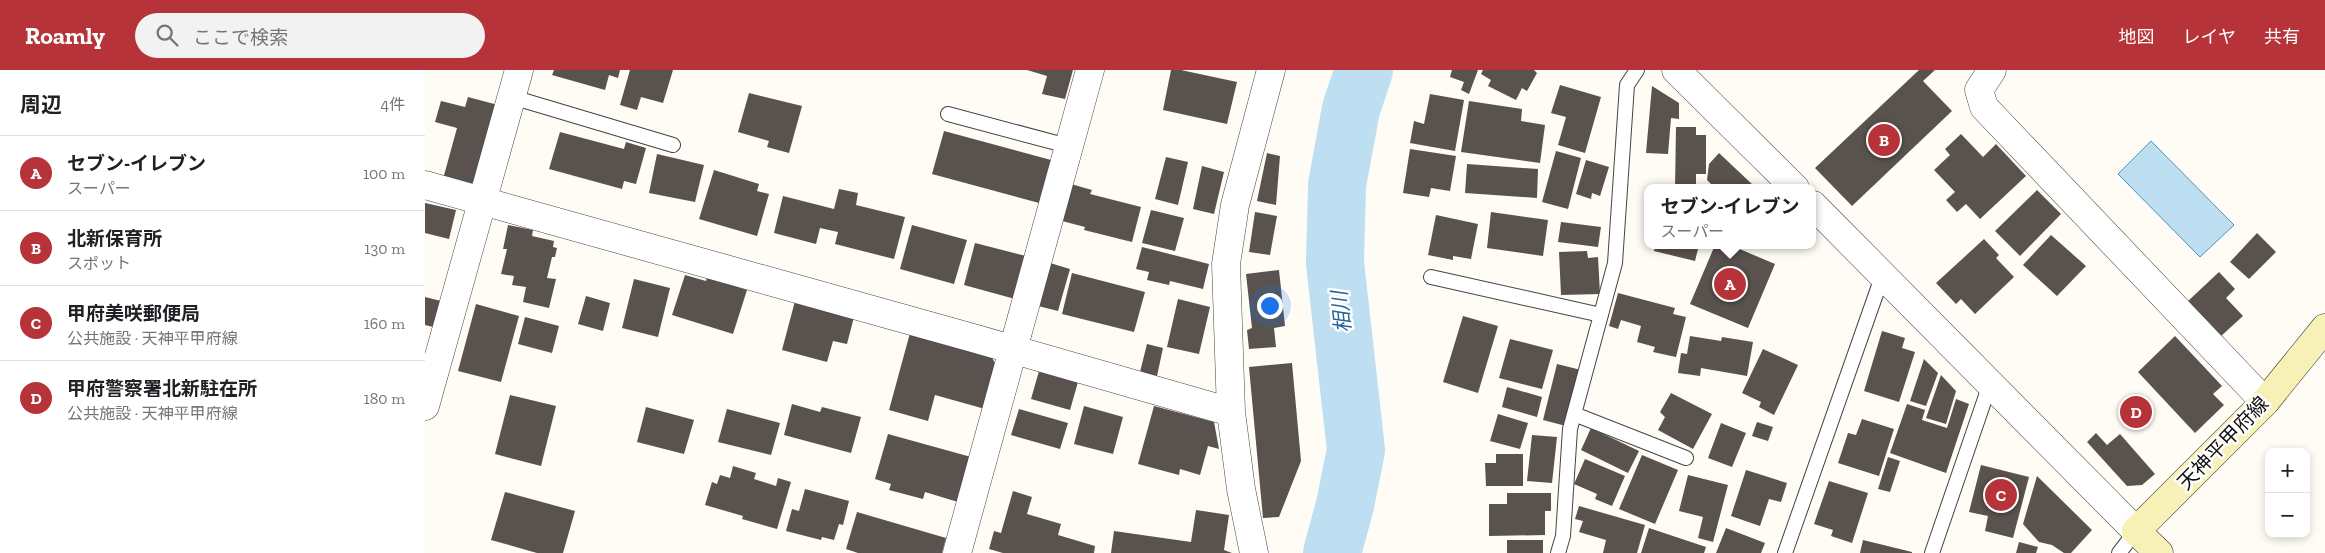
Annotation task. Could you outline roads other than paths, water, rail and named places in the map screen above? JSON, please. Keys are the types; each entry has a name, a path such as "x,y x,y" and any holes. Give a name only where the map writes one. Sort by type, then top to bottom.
{"main road":[{"name":"天神平甲府線","path":"2136,531 2265,402 2325,328"},
{"path":"2136,531 2159,553"}],"street":[{"path":"427,390 483,201 519,70"},
{"path":"957,553 1015,349 1068,146 1090,70"},
{"path":"1254,553 1241,489 1231,412 1226,264 1235,205 1271,70"},
{"path":"1676,70 1791,184"},
{"path":"1992,70 1979,90 1984,108 2265,402"},
{"path":"425,185 1015,349 1231,412"},
{"path":"1816,208 1882,277 2136,531"}],"lane":[{"path":"1558,553 1563,536 1570,429 1615,263 1627,85 1637,70"},
{"path":"511,97 673,145"},
{"path":"948,114 1068,146"},
{"path":"1431,277 1601,315"},
{"path":"1785,553 1882,277"},
{"path":"1932,553 1990,384"},
{"path":"1574,414 1686,458"},
{"path":"2119,553 2136,531"}],"water":[{"path":"2151,141 2234,225 2200,257 2118,174"}],"waterway":[{"name":"相川","path":"1332,553 1345,505 1356,450 1335,263 1337,185 1351,109 1364,70"}],"place":[{"name":"北新保育所","path":"1884,140"},
{"name":"セブン-イレブン","path":"1730,284"},
{"name":"甲府警察署北新駐在所","path":"2136,412"},
{"name":"甲府美咲郵便局","path":"2001,495"}]}
